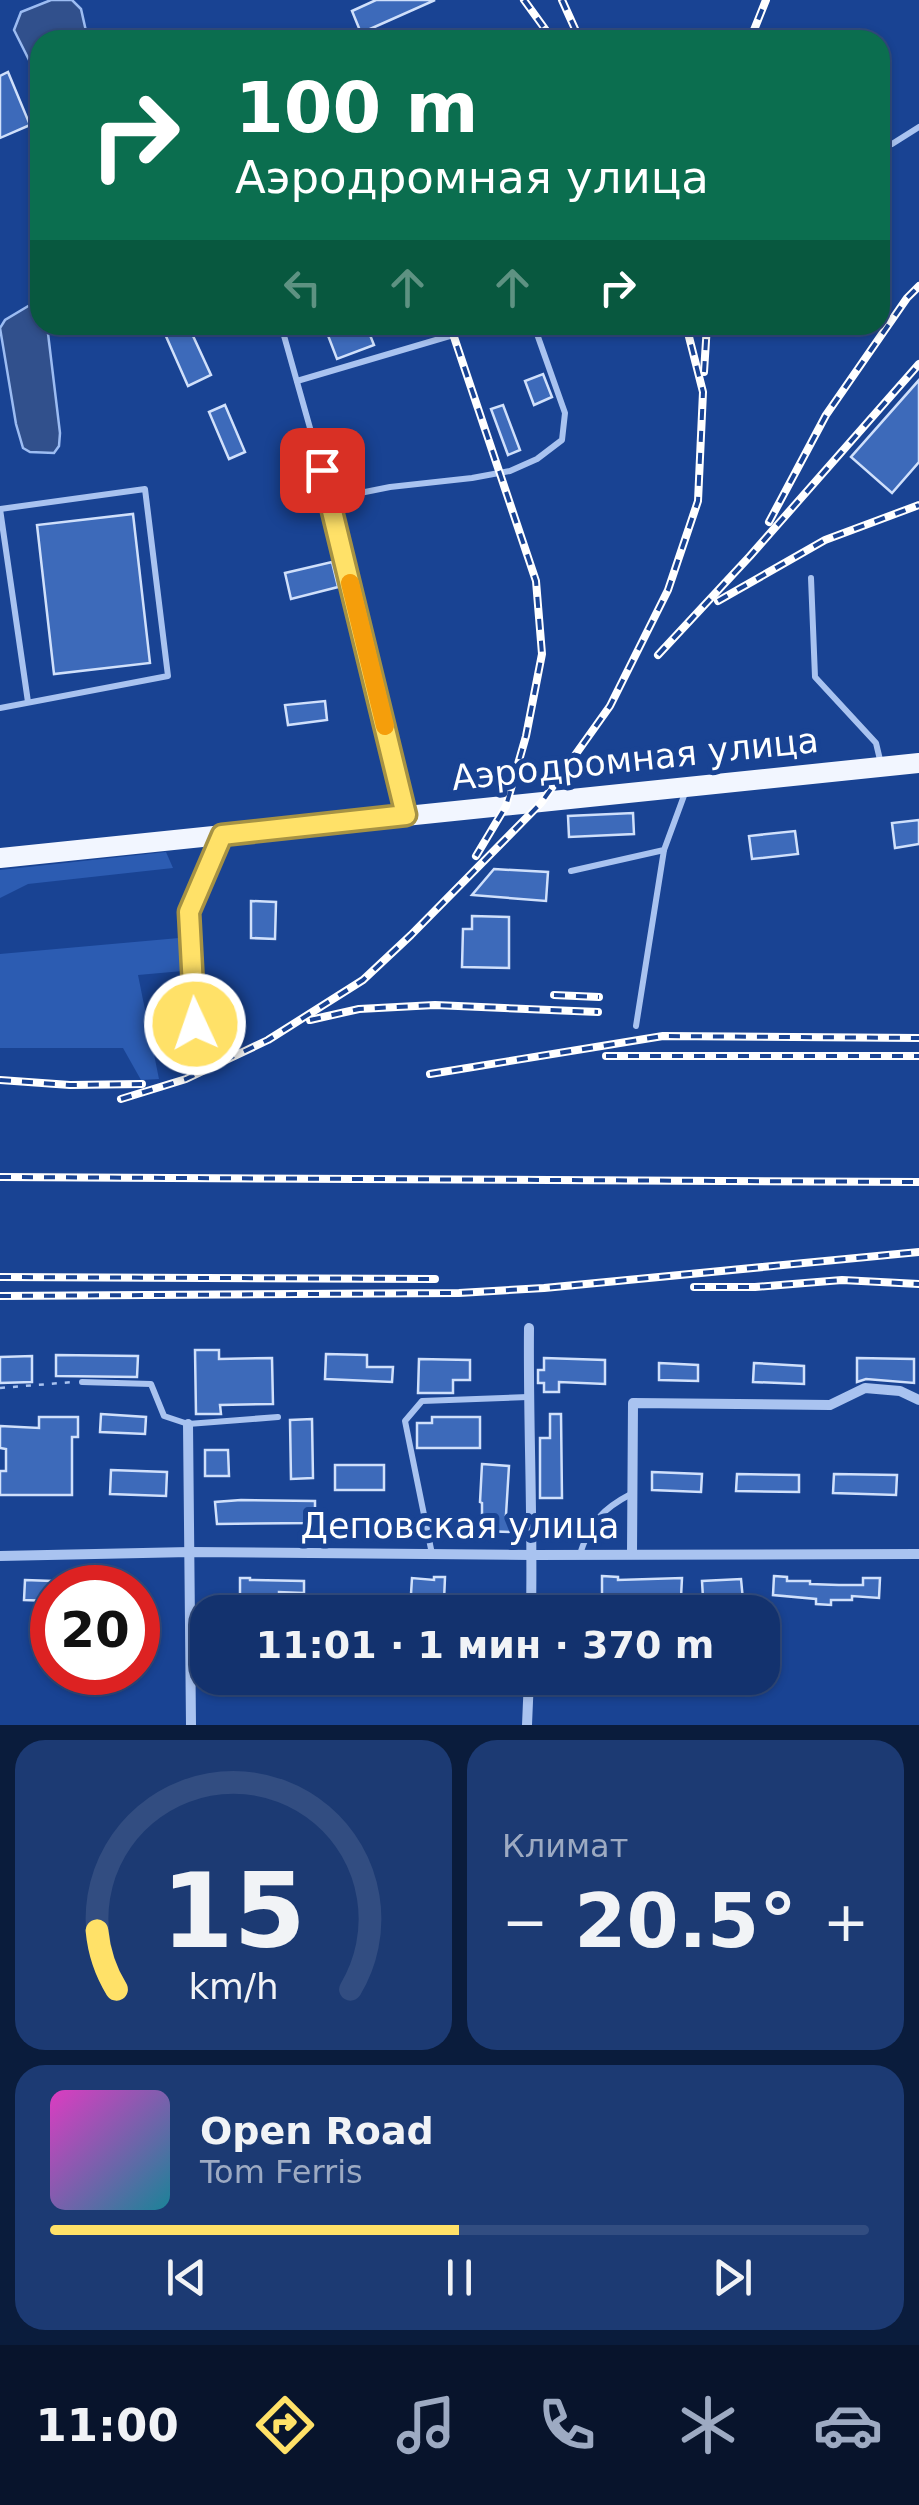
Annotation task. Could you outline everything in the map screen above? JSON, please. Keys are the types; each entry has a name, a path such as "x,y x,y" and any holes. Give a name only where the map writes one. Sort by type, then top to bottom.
{"main road":[{"name":"Аэродромная улица","path":"0,858 919,762"}],"street":[{"path":"529,1328 531,1595"},
{"path":"632,1554 633,1404 830,1406 865,1388 900,1391 919,1400"},
{"path":"188,1424 191,1725"},
{"name":"Деповская улица","path":"0,1556 190,1552 919,1554"},
{"path":"528,1725 529,1695"}],"lane":[{"path":"892,144 919,127"},
{"path":"284,335 330,499 406,815"},
{"path":"297,381 453,335"},
{"path":"330,499 510,471 536,459 562,440 565,412 537,335"},
{"path":"0,708 168,676 146,489 0,509 28,702"},
{"path":"811,578 814,677 876,743 881,765"},
{"path":"636,1026 664,850 687,788"},
{"path":"195,1024 189,912 222,835"},
{"path":"571,871 664,850"},
{"path":"82,1382 151,1384 164,1416 188,1424 278,1417"},
{"path":"432,1554 405,1421 422,1400 528,1397"},
{"path":"580,1555 587,1532 608,1506 632,1493"}],"path":[{"path":"0,1388 82,1382"}],"shaded area":[{"path":"51,0 72,0 81,9 86,30 30,30 30,62 14,30 21,12"},
{"path":"30,305 30,335 48,335 60,433 54,453 23,448 0,328 5,320"},
{"path":"166,852 173,868 28,884 0,898 0,870"},
{"path":"179,938 183,971 138,975 159,1079 141,1080 123,1048 0,1048 0,954"}],"building":[{"path":"376,0 435,0 368,30 360,30 352,11"},
{"path":"8,72 30,125 0,138 0,76"},
{"path":"165,335 193,335 211,375 188,386"},
{"path":"328,335 370,335 374,345 337,359"},
{"path":"543,374 552,397 534,405 525,381"},
{"path":"919,380 919,462 892,493 851,457"},
{"path":"225,405 245,452 229,459 209,412"},
{"path":"503,405 520,450 508,455 491,409"},
{"path":"133,514 150,663 54,674 37,525"},
{"path":"332,562 338,587 291,599 285,573"},
{"path":"325,701 327,720 288,725 285,705"},
{"path":"633,813 634,834 569,837 568,816"},
{"path":"919,820 919,844 895,848 892,823"},
{"path":"795,831 798,854 752,859 749,836"},
{"path":"494,869 548,872 546,901 472,895"},
{"path":"251,901 276,902 275,939 251,938"},
{"path":"472,916 509,917 509,968 462,967 463,929 472,929"},
{"path":"195,1350 219,1350 219,1359 272,1358 273,1404 220,1405 221,1414 196,1414"},
{"path":"326,1354 367,1355 367,1367 393,1367 392,1382 325,1379"},
{"path":"56,1355 138,1356 137,1377 56,1376"},
{"path":"32,1356 32,1382 0,1383 0,1357"},
{"path":"544,1358 605,1360 605,1384 559,1382 559,1392 544,1392 544,1383 538,1383 538,1370 544,1370"},
{"path":"857,1358 914,1359 914,1383 866,1379 857,1382"},
{"path":"419,1359 470,1360 470,1380 453,1380 453,1393 418,1393"},
{"path":"659,1363 698,1365 698,1381 659,1380"},
{"path":"754,1363 804,1366 804,1384 753,1382"},
{"path":"101,1414 146,1417 145,1434 100,1432"},
{"path":"550,1414 561,1414 562,1498 540,1498 540,1438 550,1438"},
{"path":"39,1417 78,1417 78,1437 72,1437 72,1495 0,1495 0,1471 6,1471 6,1449 0,1448 0,1426 39,1428"},
{"path":"432,1417 480,1417 480,1448 417,1448 417,1423 432,1423"},
{"path":"312,1419 313,1478 291,1479 290,1420"},
{"path":"205,1450 228,1450 229,1476 205,1476"},
{"path":"482,1464 509,1466 506,1515 513,1516 513,1532 482,1531"},
{"path":"335,1465 384,1465 384,1490 335,1490"},
{"path":"111,1470 167,1472 166,1496 110,1494"},
{"path":"652,1472 702,1474 701,1492 652,1490"},
{"path":"737,1474 799,1475 799,1492 736,1491"},
{"path":"834,1474 897,1475 896,1495 833,1493"},
{"path":"315,1501 315,1523 217,1524 215,1502"},
{"path":"602,1576 618,1580 682,1578 681,1595 602,1595"},
{"path":"774,1576 787,1577 787,1581 839,1585 863,1585 863,1578 880,1578 879,1598 852,1596 852,1600 831,1600 831,1605 816,1604 816,1599 773,1595"},
{"path":"445,1577 444,1595 411,1594 412,1578"},
{"path":"240,1578 304,1581 304,1593 240,1595"},
{"path":"741,1579 743,1595 703,1595 702,1581"},
{"path":"25,1580 30,1580 30,1600 24,1600"}],"railway":[{"path":"524,0 546,30"},
{"path":"562,0 576,30"},
{"path":"754,30 766,0"},
{"path":"890,323 919,286"},
{"path":"453,335 536,581 542,654 526,736 506,806 476,856"},
{"path":"121,1099 186,1079 268,1040 363,980 541,803 610,706 668,590 698,501 703,392 689,335"},
{"path":"704,372 706,335"},
{"path":"769,522 826,415 881,335"},
{"path":"658,655 919,364"},
{"path":"718,601 825,540 919,505"},
{"path":"554,995 599,997"},
{"path":"310,1020 359,1009 435,1005 598,1012"},
{"path":"430,1074 663,1036 919,1038"},
{"path":"606,1056 919,1056"},
{"path":"0,1080 70,1085 142,1084"},
{"path":"0,1177 919,1182"},
{"path":"0,1296 459,1293 919,1252"},
{"path":"0,1277 435,1279"},
{"path":"694,1287 842,1280 919,1284"}],"slow traffic":[{"path":"350,583 385,726"}],"route":[{"path":"195,1024 189,912 222,835 406,815 322,470"}]}
